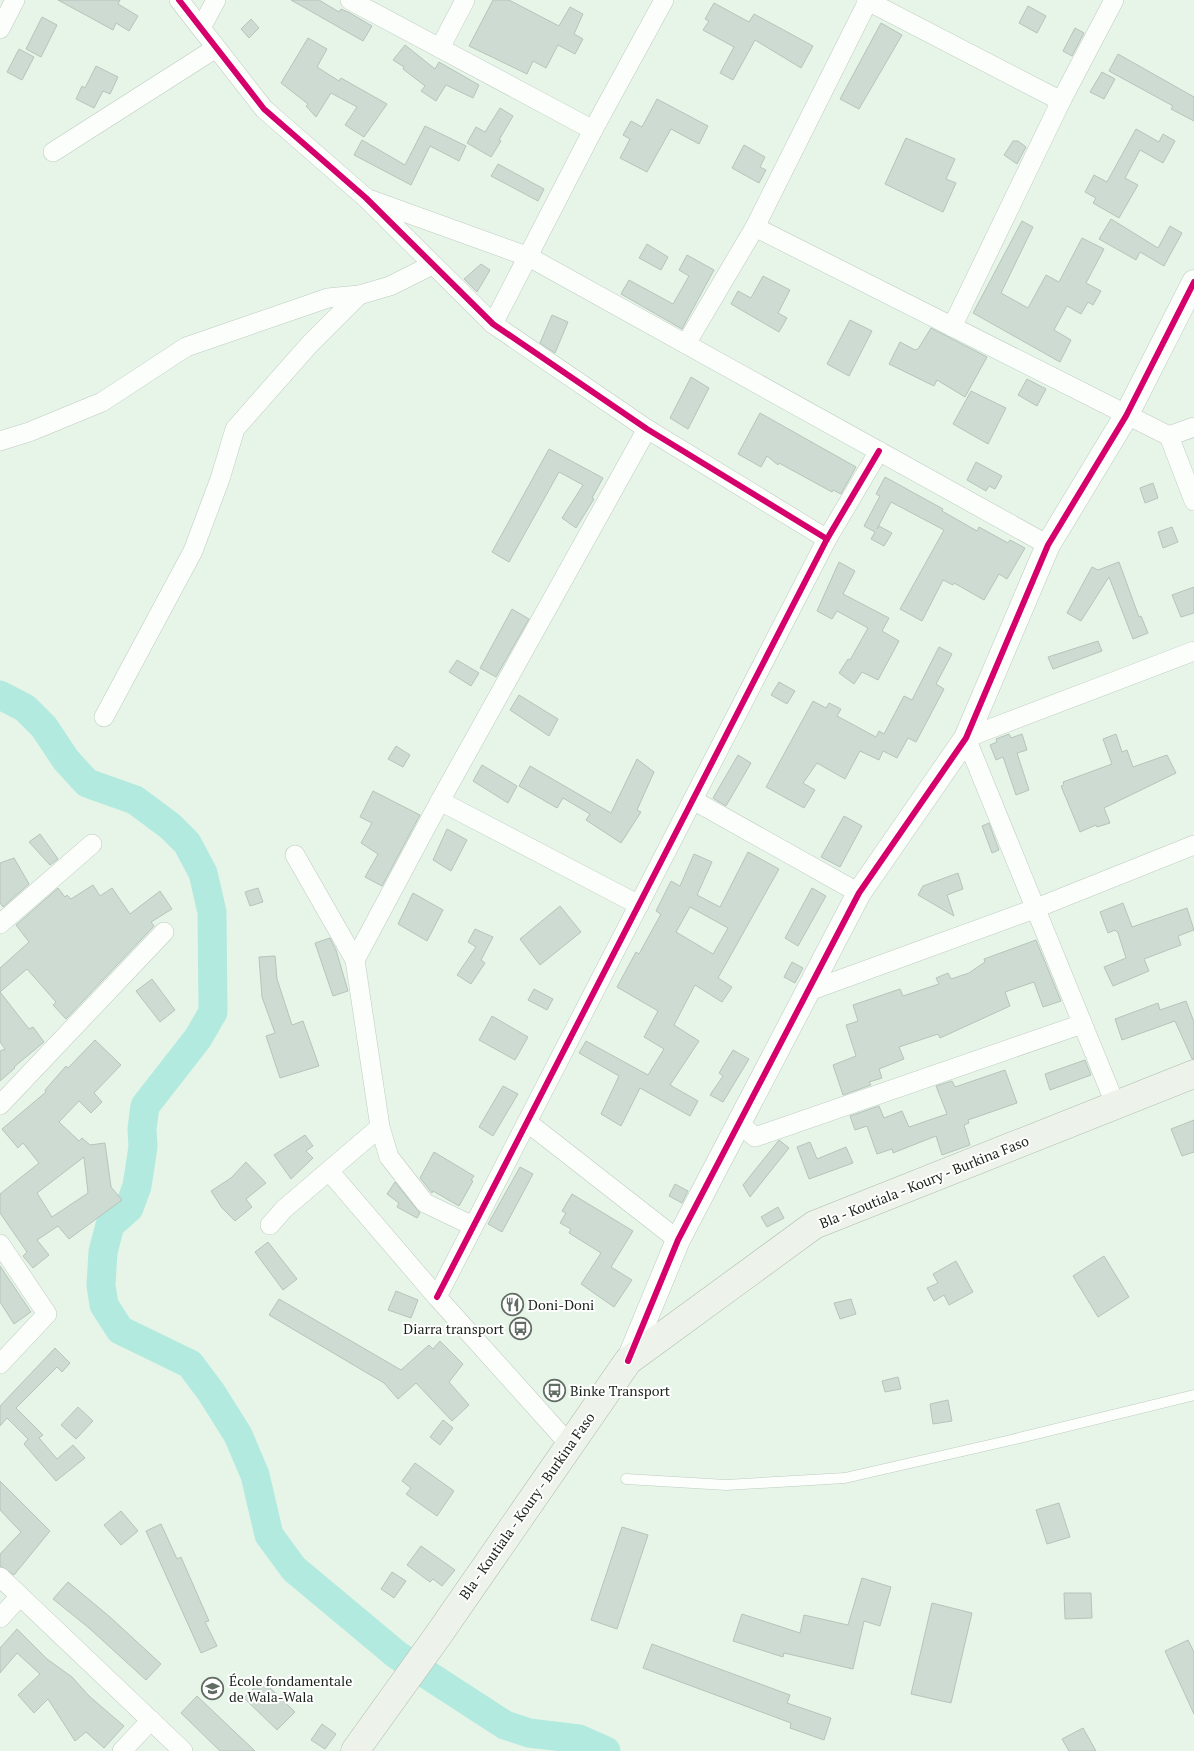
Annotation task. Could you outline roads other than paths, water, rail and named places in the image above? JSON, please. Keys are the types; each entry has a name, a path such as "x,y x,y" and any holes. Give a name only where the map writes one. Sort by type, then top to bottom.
{"main road":[{"name":"Bla - Koutiala - Koury - Burkina Faso","path":"355,1751 439,1634 628,1361 814,1225 1194,1074"}],"street":[{"path":"0,29 15,0"},
{"path":"179,0 264,109 366,198 493,324 647,429 827,539"},
{"path":"201,28 216,0"},
{"path":"350,0 593,130"},
{"path":"440,48 465,0"},
{"path":"493,324 593,130 664,0"},
{"path":"952,328 1061,101 1114,0"},
{"path":"686,344 755,227 867,1 1061,101"},
{"path":"53,152 216,48"},
{"path":"366,198 529,257 1048,544"},
{"path":"755,227 1126,416 1169,436 1194,501"},
{"path":"0,441 29,432 102,402 186,347 328,298 359,295 390,286 432,265"},
{"path":"628,1361 678,1240 859,893 966,738 1048,544 1126,416 1194,282"},
{"path":"104,717 193,551 220,479 235,429 309,345 359,295"},
{"path":"1169,436 1194,427"},
{"path":"355,960 440,802 647,429"},
{"path":"437,1296 827,539 879,451"},
{"path":"966,738 1194,651"},
{"path":"966,738 1116,1106"},
{"path":"693,800 859,893"},
{"path":"440,802 638,905"},
{"path":"0,924 92,844"},
{"path":"809,990 1034,908 1194,845"},
{"path":"295,855 355,960 380,1127 388,1157 425,1203 473,1226"},
{"path":"0,1105 164,932"},
{"path":"739,1123 756,1137 1082,1024"},
{"path":"527,1122 678,1240"},
{"path":"270,1225 284,1209 380,1127"},
{"path":"329,1171 569,1444"},
{"path":"0,1244 47,1314 0,1364"},
{"path":"0,1577 183,1751"},
{"path":"0,1618 20,1596"},
{"path":"122,1751 151,1720"}],"lane":[{"path":"626,1480 726,1485 845,1478 1194,1395"}],"waterway":[{"path":"0,695 25,708 44,727 66,760 87,783 135,800 170,826 187,843 203,873 212,912 213,1012 198,1038 145,1106 142,1129 143,1147 137,1186 129,1208 110,1225 103,1252 101,1285 104,1305 120,1330 190,1364 211,1392 238,1435 255,1475 269,1535 294,1569 397,1655 505,1725 529,1733 579,1739 606,1751"}],"place":[{"name":"Doni-Doni","path":"512,1305"},
{"name":"Diarra transport","path":"520,1329"},
{"name":"Binke Transport","path":"554,1391"},
{"name":"École fondamentale de Wala-Wala","path":"213,1689"}]}
